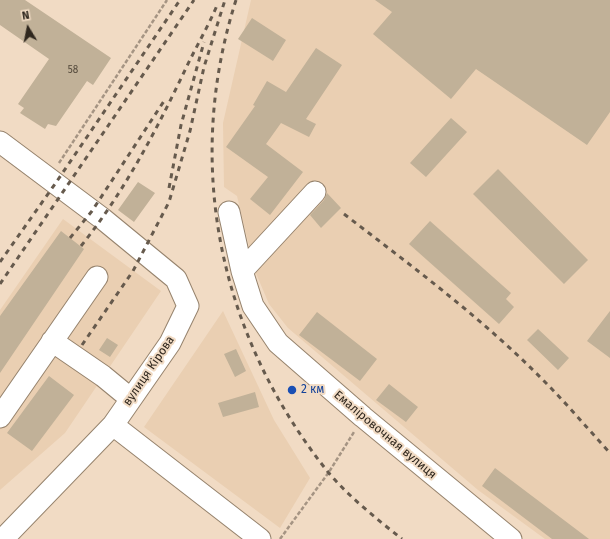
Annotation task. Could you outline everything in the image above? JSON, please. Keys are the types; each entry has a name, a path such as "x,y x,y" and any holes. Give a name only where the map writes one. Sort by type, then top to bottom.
{"street":[{"name":"вулиця Кірова","path":"0,142 103,219 176,280 188,306 170,343 113,425 3,539"},
{"path":"242,271 315,192"},
{"name":"Емаліровочная вулиця","path":"229,212 242,271 253,306 278,343 363,417 511,539"},
{"path":"0,417 97,277"},
{"path":"52,341 103,376 131,399"},
{"path":"113,425 260,539"}],"path":[{"path":"48,179 167,0"},
{"path":"280,539 329,472 363,417"}],"shaded area":[{"path":"251,0 610,0 610,539 545,539 478,490 288,328 269,304 255,271 237,196 224,187 223,123"},
{"path":"63,219 161,291 65,433 0,490 0,310"},
{"path":"223,311 274,420 310,478 280,528 144,427"}],"building":[{"path":"0,0 25,0 111,58 93,85 87,81 56,126 48,124 45,129 20,113 24,108 18,104 49,59 0,25"},
{"path":"375,0 610,0 610,112 587,145 476,69 451,99 373,34 392,12"},
{"path":"252,18 286,40 273,61 238,39"},
{"path":"316,48 342,65 306,119 316,124 309,137 281,123 266,144 303,172 270,215 250,199 268,177 226,147 255,106 253,105 267,81 286,92"},
{"path":"451,118 467,132 426,177 410,163"},
{"path":"498,169 588,260 564,284 473,194"},
{"path":"138,182 155,193 134,222 118,210"},
{"path":"327,193 341,208 321,228 310,215 324,200"},
{"path":"430,221 511,293 506,299 514,307 499,324 409,244"},
{"path":"61,231 84,249 0,373 0,316"},
{"path":"610,311 610,358 587,341"},
{"path":"317,312 377,359 360,381 299,335"},
{"path":"538,329 569,358 558,370 527,340"},
{"path":"107,338 118,345 110,357 99,350"},
{"path":"236,349 246,371 235,377 224,354"},
{"path":"49,376 74,395 32,451 7,433"},
{"path":"389,384 418,407 406,422 376,400"},
{"path":"255,392 259,407 223,417 218,403"},
{"path":"495,468 589,539 552,539 482,486"}],"railway":[{"path":"0,262 180,0"},
{"path":"0,284 194,0"},
{"path":"82,345 133,271 169,202 190,131 204,67 225,0"},
{"path":"236,0 220,62 213,125 213,187 222,248 237,307 261,365 291,420 336,481 383,524 402,539"},
{"path":"81,246 112,204 152,136 218,3"},
{"path":"169,188 181,125 204,42"},
{"path":"70,238 92,211 166,98"},
{"path":"344,214 447,294 497,336 553,390 610,453"}],"place":[{"name":"2 км","path":"292,390"}]}
